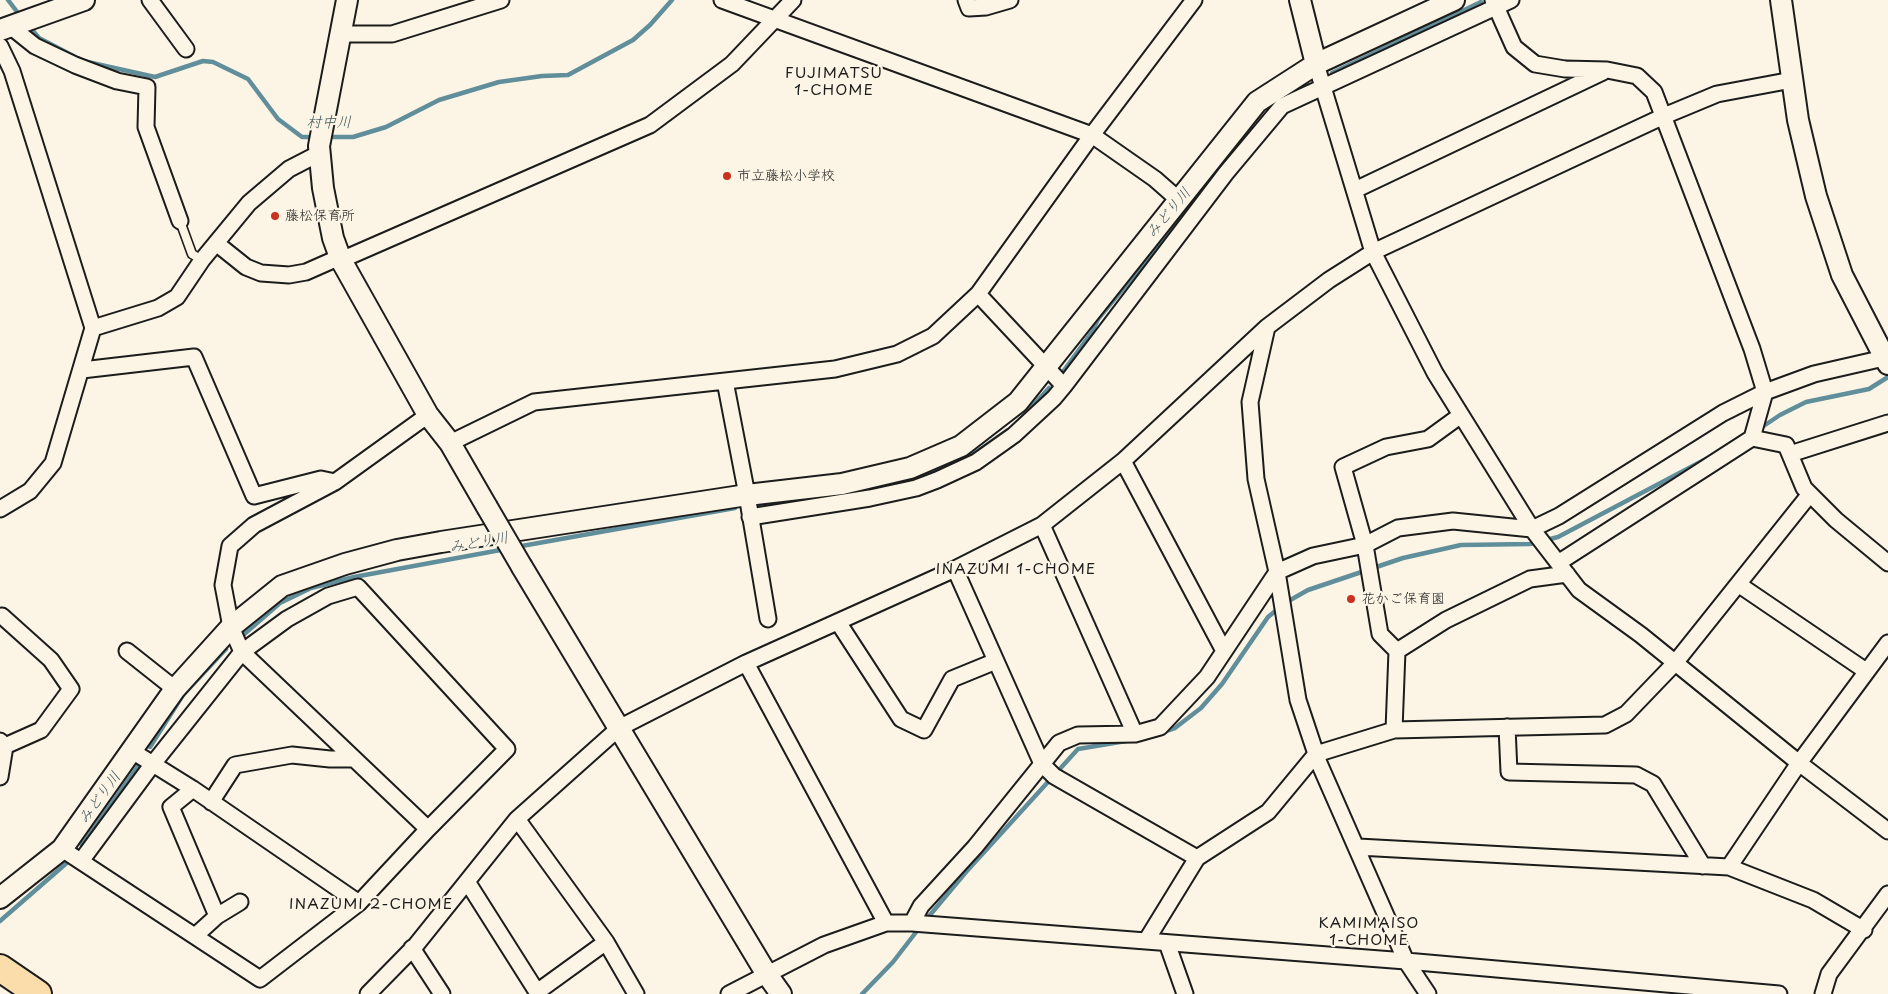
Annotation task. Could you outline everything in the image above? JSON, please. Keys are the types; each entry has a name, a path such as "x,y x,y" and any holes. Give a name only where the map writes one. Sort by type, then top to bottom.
{"highway":[{"path":"0,968 38,994"},
{"path":"0,989 7,994"}],"street":[{"path":"8,27 84,0"},
{"path":"150,0 186,49"},
{"path":"347,0 319,150 333,238 341,259 428,415 450,443 522,567 766,973 781,994"},
{"path":"340,34 392,34 501,0"},
{"path":"722,0 1092,135 1155,179 1180,200"},
{"path":"216,244 246,267 261,273 289,275 306,272 341,259 650,125 732,64 792,0"},
{"path":"966,0 969,8 986,7 1010,0"},
{"path":"450,443 534,402 835,369 897,354 933,336 978,294 1092,135 1194,0"},
{"path":"1300,0 1316,64 1373,252 1435,373 1532,529 1579,590 1888,831"},
{"path":"0,898 62,849 175,689 231,627 282,586 345,564 397,550 747,495 842,484 910,468 961,446 1018,402 1047,369 1257,102 1316,64 1454,0"},
{"path":"750,517 870,498 916,488 976,462 1014,435 1064,386 1226,173 1282,106 1494,4 1511,0"},
{"path":"912,923 920,906 975,846 1059,743 1078,735 1135,734 1160,727 1207,677 1277,572 1313,556 1365,545 1398,528 1453,521 1532,529 1559,516 1723,413 1765,392 1814,374 1886,361 1842,276 1816,196 1798,120 1781,0"},
{"path":"1397,652 1446,620 1530,580 1563,569 1752,438 1765,392 1752,349 1654,92 1637,76 1607,70 1565,69 1535,64 1514,47 1494,4"},
{"path":"8,27 35,46 75,66 117,81 148,87 146,127 180,221"},
{"path":"0,46 12,71 93,328 53,463 30,491 0,509"},
{"path":"1355,190 1607,70"},
{"path":"368,994 412,948 468,883 517,819 619,728 746,663 956,569 1042,524 1123,461 1267,327 1329,280 1373,252 1664,116 1717,94 1792,80"},
{"path":"93,328 158,308 177,296 202,260 256,197 289,169 319,150"},
{"path":"978,294 1064,386"},
{"path":"1267,327 1250,402 1256,479 1277,572 1298,700 1316,754 1406,961 1428,994"},
{"path":"82,370 194,357 254,496 320,479 335,482"},
{"path":"725,381 768,619"},
{"path":"1394,730 1397,652 1380,634 1365,545 1343,467 1386,447 1428,439 1461,414"},
{"path":"428,415 335,482 254,525 230,546 223,585 231,627 242,652 428,829"},
{"path":"1790,454 1888,423"},
{"path":"1752,438 1786,445 1804,488 1836,520 1888,563"},
{"path":"1123,461 1224,651"},
{"path":"1146,941 1198,858 1268,812 1316,754 1394,730 1605,724 1626,714 1675,663 1810,494"},
{"path":"1042,524 1135,734"},
{"path":"956,569 1042,764 1054,776 1198,858"},
{"path":"1738,584 1866,671"},
{"path":"62,849 260,979 359,903 428,829 507,749 358,587 328,596 287,619 242,652 152,765 81,861"},
{"path":"0,777 2,744 41,730 71,689 50,660 2,616"},
{"path":"838,622 900,719 924,730 952,679 996,661"},
{"path":"1729,867 1799,763 1888,644"},
{"path":"128,651 175,689"},
{"path":"746,663 886,923"},
{"path":"1507,727 1509,772 1636,775 1653,784 1703,866"},
{"path":"132,751 192,789 359,903"},
{"path":"211,802 235,765 292,755 330,759 353,758"},
{"path":"192,789 171,807 217,916"},
{"path":"517,819 606,942 636,994"},
{"path":"1358,847 1729,867 1813,900 1864,930"},
{"path":"468,883 535,993 606,942"},
{"path":"1823,994 1829,974 1864,930 1888,894"},
{"path":"196,936 217,916 240,902"},
{"path":"729,994 766,973 824,945 886,923 912,923 1406,961 1703,991 1779,994"},
{"path":"1167,942 1185,994"},
{"path":"412,948 442,994"}],"lane":[{"path":"180,221 192,254 202,260"}],"waterway":[{"name":"村中川","path":"8,0 21,17"},
{"name":"村中川","path":"326,137 353,137 386,127 439,100 499,82 542,76 568,75 633,40 650,25 672,0"},
{"name":"みどり川","path":"1332,73 1481,2"},
{"name":"村中川","path":"28,25 39,38 83,61 155,77 203,61 213,62 248,79 278,119 302,137 316,137"},
{"name":"みどり川","path":"1292,93 1309,85"},
{"name":"みどり川","path":"1062,373 1092,332 1098,319 1199,197"},
{"path":"1759,429 1780,415 1806,402 1869,389 1888,377"},
{"name":"みどり川","path":"1016,424 1049,388"},
{"name":"みどり川","path":"910,477 924,476 975,453 1008,430"},
{"path":"1285,603 1308,590 1403,558 1461,545 1530,544 1558,537 1706,459"},
{"name":"みどり川","path":"758,504 772,502"},
{"name":"みどり川","path":"516,547 735,508"},
{"name":"みどり川","path":"242,636 280,603 311,588 354,577 506,549"},
{"path":"1163,732 1175,728 1201,708 1222,684 1268,617 1279,608"},
{"name":"みどり川","path":"150,747 183,695 226,649"},
{"path":"925,921 966,872 1078,749 1126,741"},
{"name":"みどり川","path":"82,845 139,765"},
{"name":"みどり川","path":"0,921 69,861"},
{"path":"862,994 893,962 920,927"}],"place":[{"name":"市立藤松小学校","path":"727,176"},
{"name":"藤松保育所","path":"275,216"},
{"name":"花かご保育園","path":"1351,599"}],"district":[{"name":"FUJIMATSU 1-CHOME","path":"834,82"},
{"name":"INAZUMI 1-CHOME","path":"1016,570"},
{"name":"INAZUMI 2-CHOME","path":"371,905"},
{"name":"KAMIMAISO 1-CHOME","path":"1369,932"}]}
